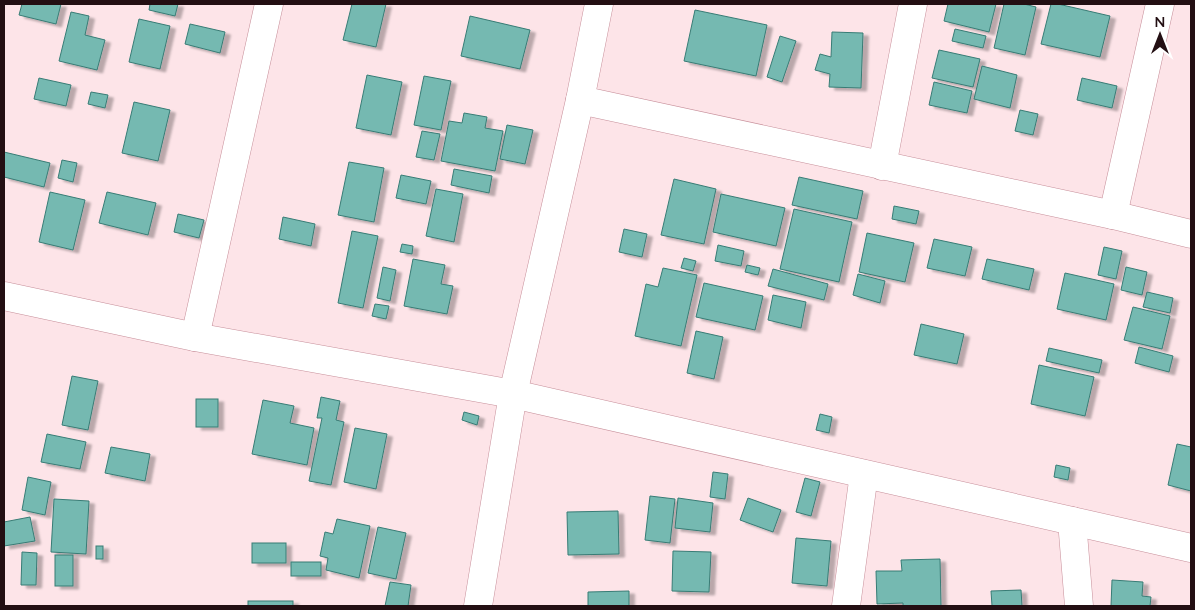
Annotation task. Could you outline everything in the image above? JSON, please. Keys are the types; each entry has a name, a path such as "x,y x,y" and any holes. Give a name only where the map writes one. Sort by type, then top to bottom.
{"street":[{"path":"195,337 269,4"},
{"path":"478,606 513,394 600,4"},
{"path":"882,166 913,4"},
{"path":"1113,215 1160,4"},
{"path":"580,100 1113,215 1191,234"},
{"path":"4,296 195,337 513,394 1191,548"},
{"path":"846,606 864,474"},
{"path":"1072,521 1079,606"}],"building":[{"path":"22,4 61,4 56,24 19,15"},
{"path":"150,4 178,4 175,16 149,10"},
{"path":"352,4 386,4 376,47 343,40"},
{"path":"948,4 996,4 989,32 944,21"},
{"path":"1004,4 1024,4 1036,7 1025,55 994,48"},
{"path":"1051,4 1110,16 1100,57 1041,44"},
{"path":"695,10 767,25 756,76 684,61"},
{"path":"71,12 89,16 85,35 105,40 97,70 59,61"},
{"path":"470,16 530,30 520,69 461,56"},
{"path":"139,19 170,26 160,69 129,62"},
{"path":"190,24 225,32 220,53 185,44"},
{"path":"955,29 986,36 983,48 952,41"},
{"path":"832,32 863,33 861,88 829,87 830,74 815,70 820,54 831,57"},
{"path":"780,36 796,41 782,82 767,77"},
{"path":"939,50 980,59 973,87 932,78"},
{"path":"982,66 1017,75 1010,108 974,99"},
{"path":"367,75 402,82 391,135 356,128"},
{"path":"424,76 451,81 441,130 414,125"},
{"path":"39,78 71,85 66,106 34,99"},
{"path":"1082,78 1117,86 1112,108 1077,100"},
{"path":"934,82 972,91 967,113 929,105"},
{"path":"91,92 108,95 105,108 88,104"},
{"path":"134,102 170,110 158,161 122,153"},
{"path":"1020,110 1038,114 1033,135 1015,131"},
{"path":"464,113 487,117 485,128 503,131 495,171 441,161 449,121 462,123"},
{"path":"507,125 533,130 525,164 500,159"},
{"path":"422,131 440,134 434,160 416,157"},
{"path":"4,152 50,163 44,187 4,177"},
{"path":"62,160 77,163 73,182 58,178"},
{"path":"349,162 384,168 374,222 338,215"},
{"path":"454,169 492,176 489,193 451,185"},
{"path":"401,175 431,181 426,204 396,198"},
{"path":"799,177 863,191 857,219 792,205"},
{"path":"674,179 716,189 704,244 661,235"},
{"path":"436,189 463,194 454,242 426,236"},
{"path":"50,192 85,200 73,250 39,242"},
{"path":"107,192 156,203 148,235 99,223"},
{"path":"721,194 785,208 776,246 713,232"},
{"path":"894,206 919,211 916,224 892,219"},
{"path":"794,209 852,222 839,282 780,269"},
{"path":"178,214 204,220 199,238 174,232"},
{"path":"283,217 315,224 311,246 279,239"},
{"path":"624,229 647,234 642,257 619,252"},
{"path":"352,231 378,236 363,308 338,303"},
{"path":"867,233 914,243 905,282 859,272"},
{"path":"934,239 972,247 965,276 927,268"},
{"path":"402,244 413,246 412,254 400,252"},
{"path":"718,245 744,251 741,266 715,261"},
{"path":"1104,247 1122,251 1116,279 1098,275"},
{"path":"684,258 696,261 693,271 681,268"},
{"path":"413,259 445,265 441,284 453,286 447,314 404,306"},
{"path":"987,259 1034,269 1029,290 982,279"},
{"path":"747,265 760,268 758,275 745,272"},
{"path":"383,267 396,270 390,301 377,298"},
{"path":"1126,267 1147,272 1142,295 1121,290"},
{"path":"663,268 697,275 681,346 635,336 646,284 658,287"},
{"path":"773,269 828,284 824,300 768,286"},
{"path":"1065,273 1114,284 1106,320 1057,309"},
{"path":"858,274 885,281 880,303 853,295"},
{"path":"704,283 763,296 755,330 696,317"},
{"path":"1147,292 1173,298 1170,313 1143,307"},
{"path":"773,295 806,302 801,328 768,320"},
{"path":"375,304 389,306 386,319 372,316"},
{"path":"1133,307 1170,316 1162,349 1124,340"},
{"path":"921,324 964,334 957,364 914,355"},
{"path":"696,331 723,337 714,379 687,373"},
{"path":"1139,347 1173,356 1169,372 1135,363"},
{"path":"1049,348 1102,360 1099,373 1046,361"},
{"path":"1039,365 1094,377 1085,416 1031,404"},
{"path":"72,376 98,381 88,430 62,425"},
{"path":"321,397 340,401 336,420 344,422 331,485 309,481 322,418 317,418"},
{"path":"196,399 218,399 218,427 196,427"},
{"path":"263,400 294,406 290,423 314,428 307,465 252,454"},
{"path":"464,412 479,416 477,425 462,420"},
{"path":"820,414 832,417 829,433 816,430"},
{"path":"355,428 387,434 376,489 344,482"},
{"path":"47,434 86,442 80,469 41,462"},
{"path":"1177,444 1191,447 1191,491 1168,485"},
{"path":"111,447 150,454 145,481 105,473"},
{"path":"1056,465 1070,468 1068,480 1054,477"},
{"path":"713,472 728,474 725,499 710,497"},
{"path":"28,477 51,482 45,515 22,510"},
{"path":"805,478 820,482 811,516 796,512"},
{"path":"650,496 675,499 670,543 645,540"},
{"path":"678,498 713,503 710,532 675,528"},
{"path":"748,498 781,510 773,532 740,520"},
{"path":"54,499 89,501 86,554 51,552"},
{"path":"618,511 619,554 568,555 567,512"},
{"path":"30,517 35,541 4,546 4,522"},
{"path":"337,519 370,526 359,578 326,570 328,558 320,556 325,532 333,534"},
{"path":"378,527 406,533 396,579 368,573"},
{"path":"796,538 831,541 827,586 792,583"},
{"path":"252,543 286,543 286,563 252,563"},
{"path":"96,546 103,546 103,559 96,559"},
{"path":"673,551 711,552 709,592 672,591"},
{"path":"22,552 37,553 36,585 21,585"},
{"path":"55,555 73,555 73,586 55,586"},
{"path":"940,559 941,606 903,606 903,603 877,604 876,571 902,571 901,560"},
{"path":"291,562 321,562 321,576 291,576"},
{"path":"1112,580 1143,582 1142,596 1151,597 1150,606 1111,606"},
{"path":"390,582 411,585 408,606 385,606"},
{"path":"1021,590 1022,606 992,606 991,591"},
{"path":"629,591 629,606 588,606 588,592"},
{"path":"248,601 293,601 293,606 248,606"}]}
